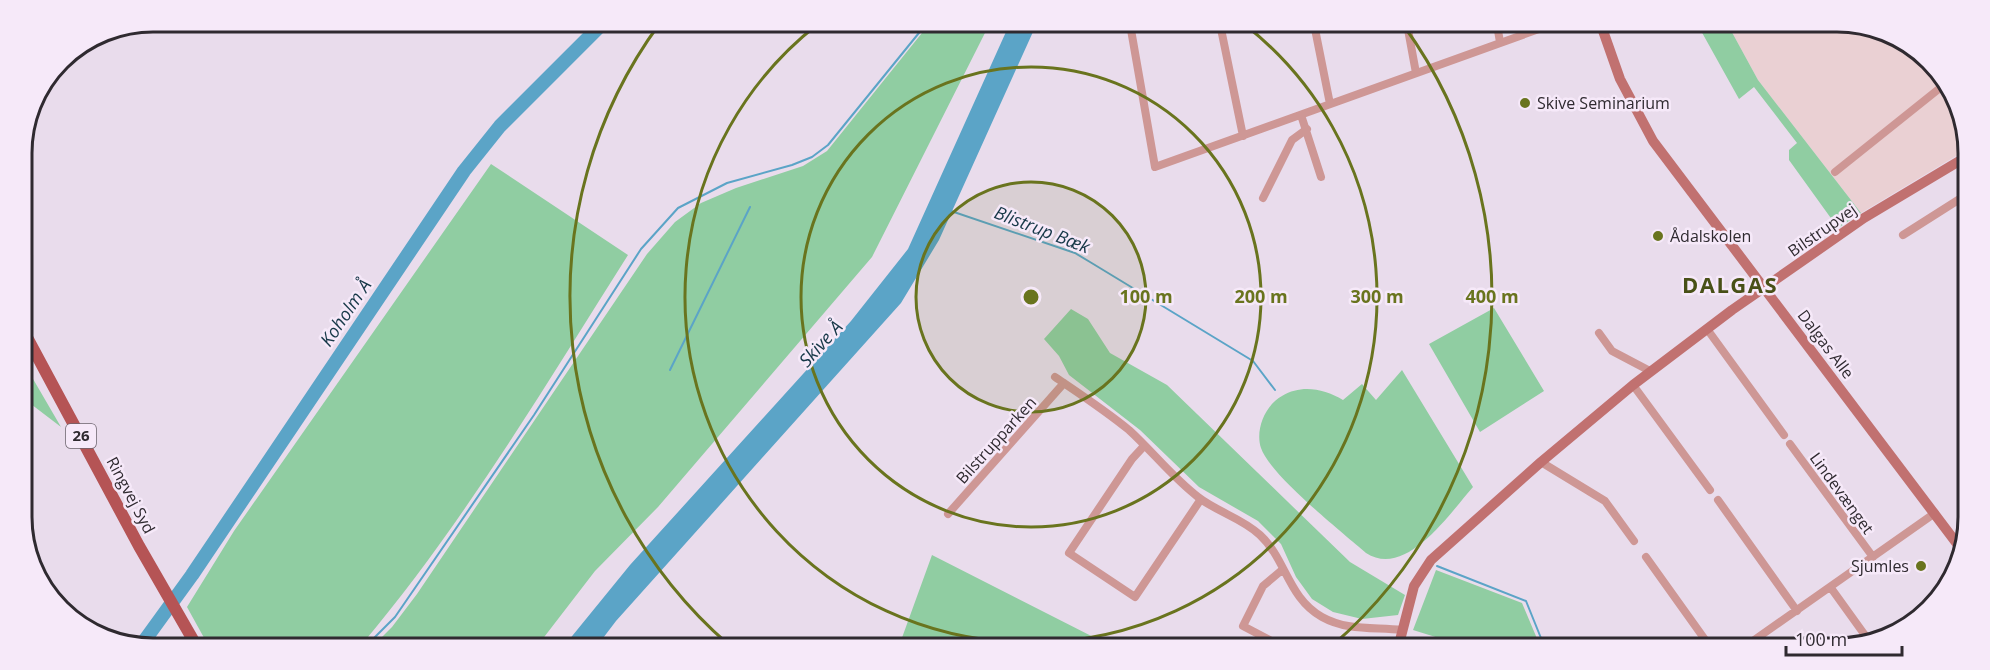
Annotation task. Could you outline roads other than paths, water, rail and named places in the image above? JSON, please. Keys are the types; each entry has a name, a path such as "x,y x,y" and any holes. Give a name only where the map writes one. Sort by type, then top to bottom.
{"main road":[{"name":"Ringvej Syd","path":"32,347 191,638"}],"street":[{"path":"1131,32 1155,167 1529,32"},
{"path":"1222,32 1243,136"},
{"path":"1316,32 1330,104"},
{"path":"1408,32 1416,73"},
{"path":"1498,32 1500,42"},
{"name":"Dalgas Alle","path":"1603,32 1620,79 1653,141 1955,541"},
{"path":"1835,172 1940,88"},
{"path":"1301,115 1321,177"},
{"path":"1263,198 1292,140 1307,129"},
{"name":"Bilstrupvej","path":"1400,638 1414,586 1431,560 1541,462 1650,371 1707,329 1864,218 1958,163"},
{"path":"1903,234 1958,200"},
{"path":"1707,329 1784,435"},
{"path":"1599,333 1612,351 1650,371"},
{"path":"1055,377 1112,417 1201,500 1262,536 1293,591 1321,617 1356,628 1402,630"},
{"name":"Bilstrupparken","path":"948,514 1064,383"},
{"path":"1633,385 1710,490"},
{"name":"Lindevænget","path":"1790,444 1873,557"},
{"path":"1144,446 1132,459 1069,553 1136,597 1201,500"},
{"path":"1541,462 1605,501 1634,541"},
{"path":"1718,500 1797,611"},
{"name":"Lindevænget","path":"1759,637 1935,513"},
{"path":"1646,557 1704,638"},
{"path":"1266,638 1243,626 1263,586 1282,570"},
{"path":"1831,588 1865,635"}],"water":[{"path":"1006,32 1033,32 939,240 901,303 603,638 571,638 630,565 851,321 908,249"}],"waterway":[{"name":"Koholm Å","path":"147,638 192,575 464,171 500,126 594,32"},
{"path":"374,638 395,617 534,415 641,249 678,208 727,183 792,165 812,157 828,145 920,32"},
{"path":"670,370 750,207"},
{"name":"Blistrup Bæk","path":"951,211 1075,253 1253,361 1275,390"},
{"name":"Blistrup Bæk","path":"1437,566 1526,601 1541,638"}],"place":[{"name":"Skive Seminarium","path":"1525,103"},
{"name":"Ådalskolen","path":"1658,236"},
{"name":"Sjumles","path":"1921,566"}],"district":[{"name":"DALGAS","path":"1730,285"}],"water label":[{"name":"Skive Å","path":"821,344"}]}
